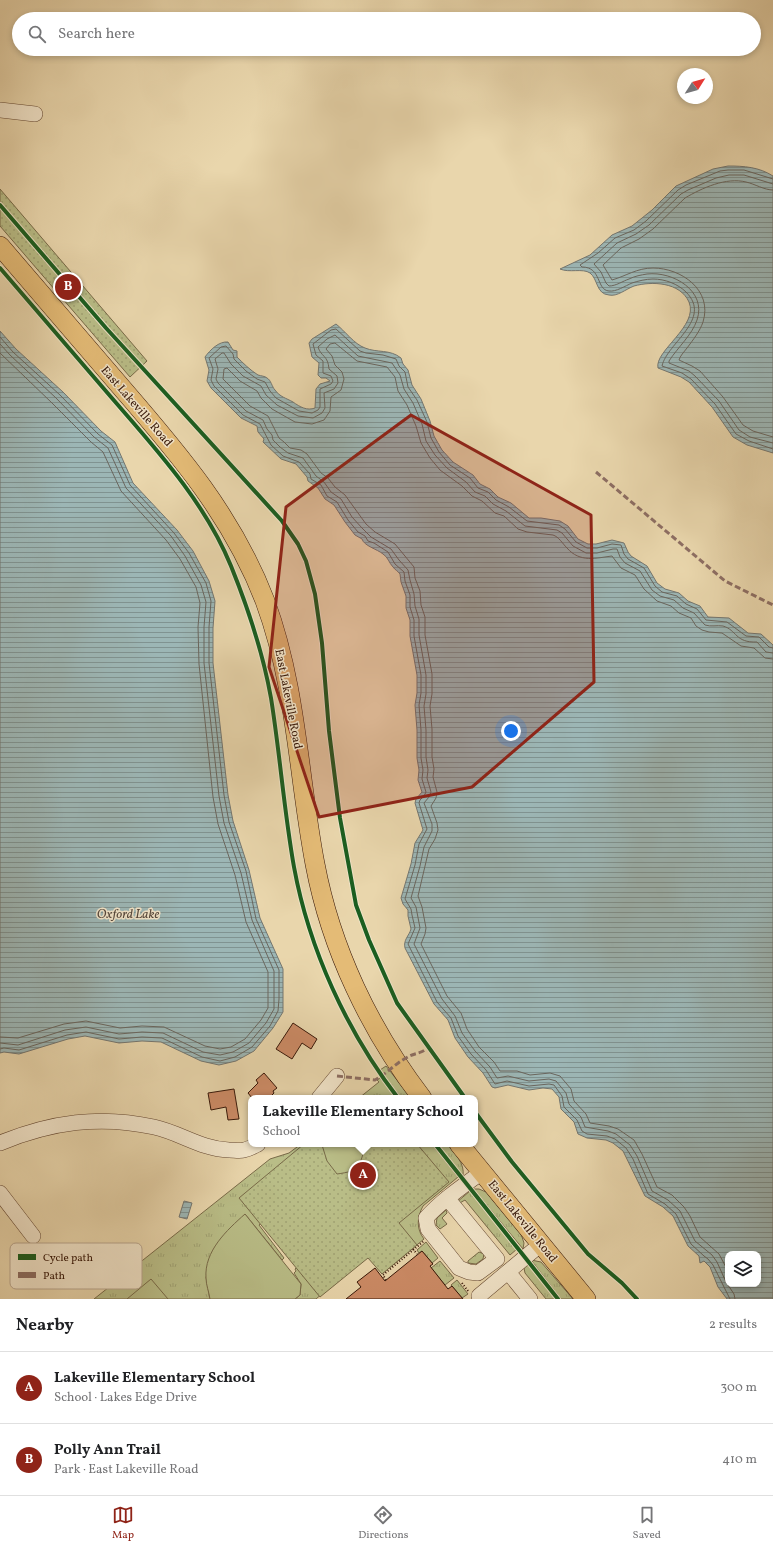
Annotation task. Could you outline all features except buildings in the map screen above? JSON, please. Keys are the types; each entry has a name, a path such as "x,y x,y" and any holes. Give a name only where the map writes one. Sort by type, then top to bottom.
{"main road":[{"name":"East Lakeville Road","path":"0,246 189,468 223,516 247,559 271,618 285,666 292,704 315,865 330,922 347,968 370,1016 395,1060 420,1095"},
{"name":"East Lakeville Road","path":"461,1147 586,1299"}],"street":[{"path":"0,110 36,114"},
{"path":"321,1095 337,1076"},
{"path":"0,1143 19,1135 52,1125 95,1120 156,1127 217,1150 245,1150 252,1147"},
{"path":"447,1198 497,1259 478,1273 469,1272 459,1268 428,1229 426,1218 436,1207 447,1198 482,1172"},
{"path":"0,1193 33,1236"},
{"path":"480,1299 479,1296 541,1244"},
{"path":"508,1272 530,1299"}],"path":[{"path":"386,1280 383,1275 426,1239"},
{"path":"413,1249 417,1254"}],"highlighted area":[{"path":"411,415 591,515 594,682 472,787 319,817 269,667 286,507"}],"green space":[{"path":"0,189 147,361 130,377 0,226"},
{"path":"386,1066 409,1095 399,1095 380,1070"},
{"path":"380,1078 394,1095 363,1095 379,1082 377,1080"},
{"path":"297,1147 434,1147 458,1177 423,1206 418,1223 421,1235 424,1239 383,1273 352,1236 281,1206 259,1225 284,1258 282,1260 245,1214 206,1277 210,1299 94,1299 107,1289 142,1289 142,1261 270,1159 289,1153"},
{"path":"300,1147 420,1147 449,1182 399,1223 417,1245 382,1274 368,1258 320,1297 239,1198"},
{"path":"323,1147 365,1147 361,1160 354,1170 337,1174 327,1161"},
{"path":"439,1147 450,1147 453,1151 461,1163 463,1176"},
{"path":"474,1189 479,1189 486,1192 521,1234 524,1243 523,1249 475,1191"},
{"path":"470,1191 517,1249 510,1255 465,1200 458,1204 457,1202"},
{"path":"446,1210 447,1213 442,1218 447,1224 440,1229 436,1225 437,1218"},
{"path":"245,1214 301,1284 300,1295 295,1299 210,1299 206,1283 206,1268 209,1259 213,1250 224,1234"},
{"path":"426,1242 438,1258 432,1263 422,1251 419,1253 417,1250"},
{"path":"479,1252 484,1254 483,1259 476,1264 468,1263 468,1261"},
{"path":"305,1260 323,1293 316,1299 295,1299 300,1295 301,1284 294,1273 296,1271 295,1269"},
{"path":"531,1260 541,1262 573,1299 561,1299"},
{"path":"440,1261 454,1278 445,1285 431,1268"},
{"path":"527,1262 557,1299 546,1299 525,1273 524,1268"},
{"path":"151,1279 168,1299 127,1299 139,1289 142,1289 142,1286"},
{"path":"457,1280 468,1294 462,1298 451,1285"}],"water":[{"path":"728,166 751,168 773,176 773,453 747,445 733,437 712,407 689,382 681,377 658,368 659,361 663,354 683,329 688,320 690,311 689,302 685,295 679,290 665,285 641,284 618,294 609,295 605,294 599,289 590,273 560,269 590,255 612,235 632,226 652,210 676,186 713,169"},
{"path":"336,324 361,346 397,355 401,358 403,364 408,370 412,385 421,399 434,436 442,450 453,462 473,475 480,484 490,489 498,497 511,503 529,518 560,521 568,526 578,539 588,544 596,544 612,540 624,543 631,556 647,566 657,583 665,589 679,593 688,601 700,606 708,617 729,618 748,633 761,634 773,645 773,1299 727,1299 718,1287 710,1267 704,1261 700,1263 699,1256 688,1246 673,1216 663,1207 645,1196 623,1151 613,1143 606,1140 587,1138 578,1134 574,1122 561,1109 559,1097 552,1089 543,1088 529,1090 508,1085 495,1088 492,1087 483,1073 468,1057 455,1038 448,1020 434,1004 405,948 405,940 411,929 408,910 403,904 401,898 411,864 415,843 423,830 415,803 416,799 422,792 418,780 419,770 417,758 415,705 417,675 410,636 410,620 406,608 406,596 400,574 385,555 368,546 362,539 355,535 334,505 325,499 318,488 308,481 307,477 296,464 281,459 263,442 264,439 258,432 257,426 241,418 211,388 207,381 209,370 205,357 218,344 228,342 233,350 237,351 237,357 255,373 268,379 279,394 304,408 315,408 316,389 320,384 330,381 326,378 321,378 318,375 319,363 312,357 309,343 312,339"},
{"name":"Oxford Lake","path":"0,331 16,349 63,392 101,431 115,442 133,483 177,530 193,551 209,581 215,601 213,663 228,795 233,821 249,870 260,918 283,969 283,1012 273,1028 254,1051 236,1061 219,1065 201,1061 161,1042 142,1041 119,1043 85,1036 68,1039 19,1054 4,1052 0,1053"},
{"path":"184,1201 192,1203 187,1219 179,1217"}],"marked path":[{"path":"596,472 725,581 773,605"},
{"path":"337,1076 375,1080 402,1060 429,1047"}],"cycle path":[{"path":"0,205 106,328 282,521 298,544 306,561 315,594 322,643 329,731 340,818 356,905 369,940 397,1003 463,1095"},
{"path":"0,268 162,456 208,520 220,542 231,566 249,614 268,681 287,825 294,867 309,928 332,988 347,1018 362,1046 396,1095"},
{"path":"478,1116 512,1162 588,1254 622,1283 637,1299"},
{"path":"437,1147 558,1299"}],"place":[{"name":"Polly Ann Trail","path":"68,287"},
{"name":"Lakeville Elementary School","path":"363,1175"}]}
